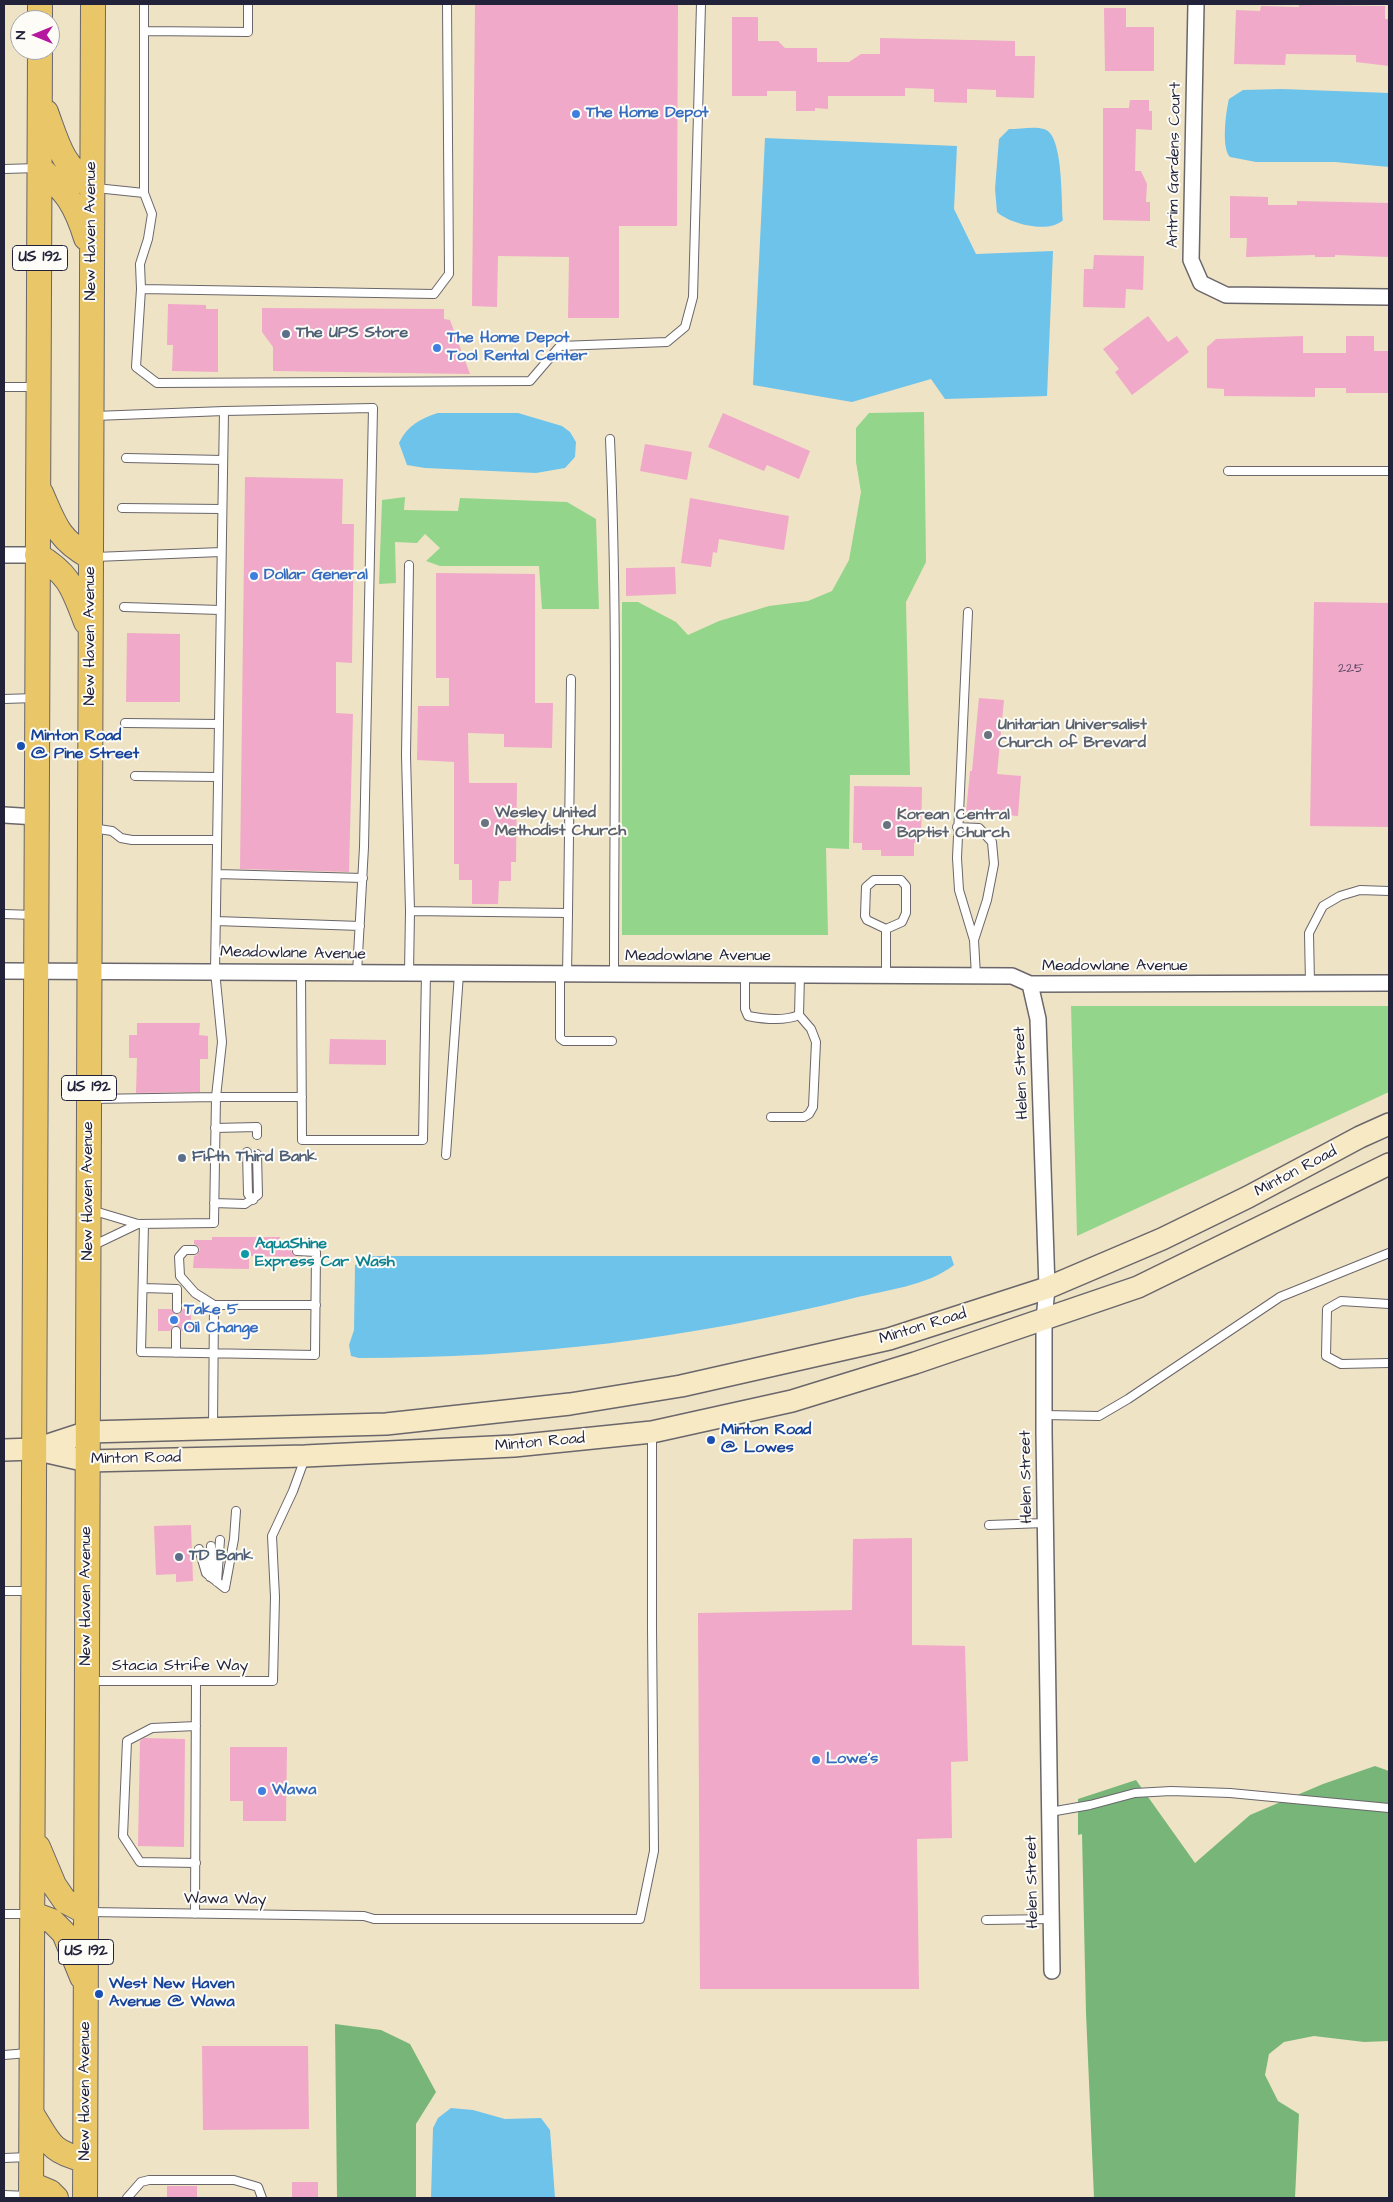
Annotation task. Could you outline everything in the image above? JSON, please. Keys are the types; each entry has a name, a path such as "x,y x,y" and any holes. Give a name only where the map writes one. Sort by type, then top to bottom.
{"main road":[{"name":"New Haven Avenue","path":"85,2198 93,4"},
{"name":"US 192","path":"31,2193 40,60"},
{"path":"40,96 63,158 75,173 92,188"},
{"path":"40,168 63,189 77,211 92,256"},
{"path":"38,487 58,531 71,546 90,557"},
{"path":"37,555 54,565 69,580 91,635"},
{"name":"Minton Road","path":"34,1449 88,1432 386,1424 570,1404 681,1386 889,1339 1046,1288 1186,1228 1360,1137 1389,1124"},
{"name":"Minton Road","path":"34,1449 88,1461 305,1456 514,1446 652,1432 792,1401 915,1364 1138,1287 1389,1164"},
{"path":"4,1450 34,1449"},
{"path":"33,1834 54,1886 65,1900 86,1912"},
{"path":"33,1914 52,1921 64,1933 86,1988"},
{"path":"32,2114 51,2146 65,2155 85,2160"},
{"path":"31,2193 50,2192 56,2198"}],"street":[{"name":"Antrim Gardens Court","path":"1196,4 1190,260 1201,283 1226,295 1389,297"},
{"path":"4,555 37,555"},
{"path":"4,815 37,817"},
{"name":"Meadowlane Avenue","path":"4,970 410,974 1012,976 1030,984 1389,983"},
{"name":"Helen Street","path":"1030,984 1038,1019 1046,1288 1044,1414 1052,1971"}],"lane":[{"path":"144,4 144,193 152,214 148,239 140,264 141,289 136,367 157,383 530,381 560,346 667,342 685,327 693,297 701,4"},
{"path":"145,30 248,32 248,4"},
{"path":"141,289 434,294 448,274 447,4"},
{"path":"4,169 40,168"},
{"path":"92,188 144,193"},
{"path":"4,387 39,387"},
{"path":"91,417 224,410 373,408 363,878 357,973"},
{"path":"89,1210 141,1224 214,1223 216,1097 222,1042 215,971 224,410"},
{"path":"610,439 615,540 616,660 614,975"},
{"path":"126,458 223,460"},
{"path":"1228,471 1389,471"},
{"path":"122,508 222,509"},
{"path":"90,557 221,552"},
{"path":"409,565 406,755 410,974"},
{"path":"124,608 220,610"},
{"path":"968,612 957,828 960,890 974,940 976,976"},
{"path":"571,679 568,913 560,1038 564,1041 612,1041"},
{"path":"4,699 37,698"},
{"path":"125,723 219,724"},
{"path":"136,776 218,777"},
{"path":"90,827 112,831 121,838 132,840 217,840"},
{"path":"957,828 979,828 992,842 994,864 987,900 974,940"},
{"path":"217,874 363,878"},
{"path":"874,880 901,880 906,886 906,913 902,922 886,929 867,920 865,916 866,887 874,880"},
{"path":"1310,984 1309,933 1323,906 1340,896 1360,890 1389,891"},
{"path":"410,911 568,913"},
{"path":"4,914 36,915"},
{"path":"216,921 360,926"},
{"path":"886,929 886,976"},
{"path":"301,972 302,1140 423,1140 426,974"},
{"path":"446,1155 459,974"},
{"path":"745,975 745,1009 748,1016 793,1018 799,1016"},
{"path":"771,1117 804,1116 809,1114 813,1107 816,1042 811,1029 799,1016 800,975"},
{"path":"89,1099 302,1097"},
{"path":"215,1128 247,1131 257,1127 257,1135"},
{"path":"247,1152 248,1194 253,1200"},
{"path":"214,1203 245,1204 253,1200 258,1194 257,1154"},
{"path":"88,1247 141,1224"},
{"path":"141,1224 142,1352 315,1355 316,1252 297,1251"},
{"path":"194,1250 185,1250 179,1257 180,1276 195,1293 214,1305 316,1305"},
{"path":"1044,1414 1099,1416 1128,1399 1280,1297 1389,1253"},
{"path":"143,1288 177,1289 177,1309"},
{"path":"1389,1304 1341,1301 1327,1309 1326,1356 1341,1364 1389,1363"},
{"path":"213,1428 214,1305"},
{"path":"176,1331 176,1353"},
{"name":"Wawa Way","path":"86,1912 364,1916 374,1919 640,1919 654,1851 652,1432"},
{"name":"Stacia Strife Way","path":"87,1681 273,1681 275,1597 272,1536 293,1492 305,1456"},
{"path":"199,1549 206,1573 225,1588 234,1539 236,1511"},
{"path":"989,1525 1045,1523"},
{"path":"214,1580 220,1540"},
{"path":"211,1546 214,1580"},
{"path":"4,1590 34,1591"},
{"path":"195,1914 196,1681"},
{"path":"196,1726 152,1728 127,1741 123,1836 140,1862 196,1864"},
{"path":"1050,1812 1135,1793 1171,1791 1230,1793 1389,1808"},
{"path":"4,1914 33,1914"},
{"path":"986,1920 1051,1919"},
{"path":"4,2055 32,2053"},
{"path":"4,2158 32,2157"},
{"path":"127,2198 141,2182 149,2180 234,2180 258,2187 262,2198"},
{"path":"4,2195 31,2193"}],"green space":[{"path":"924,412 926,562 906,602 910,775 850,775 849,849 826,848 828,935 622,935 622,602 638,602 676,622 688,635 719,621 769,606 808,601 832,591 849,560 861,492 856,462 856,428 869,413"},
{"path":"405,497 404,510 458,511 460,498 567,502 596,519 599,609 542,609 539,566 440,566 426,561 440,548 425,534 417,543 395,542 396,583 379,584 382,500"},
{"path":"1071,1006 1389,1006 1389,1092 1077,1236"},
{"path":"1375,1766 1389,1771 1389,2041 1364,2042 1314,2036 1284,2042 1269,2054 1265,2075 1278,2101 1299,2114 1295,2198 1094,2198 1086,2013 1082,1834 1078,1835 1078,1799 1136,1780 1195,1863 1250,1815 1323,1784"},
{"path":"335,2024 381,2030 410,2044 436,2092 416,2124 416,2198 337,2198"}],"water":[{"path":"1282,89 1389,93 1389,167 1335,162 1256,162 1230,157 1227,152 1225,138 1229,99 1243,90"},
{"path":"1009,129 1044,129 1050,134 1055,143 1060,170 1063,220 1057,224 1039,227 1030,226 1011,220 997,212 995,189 999,139"},
{"path":"765,138 957,146 954,209 976,254 1053,251 1047,396 945,399 931,379 852,402 753,385"},
{"path":"438,413 518,413 562,426 570,432 576,442 575,457 565,468 536,473 425,468 407,465 399,443 402,437 410,427 426,417"},
{"path":"372,1256 951,1256 954,1265 919,1283 731,1325 669,1335 546,1350 422,1357 359,1358 351,1356 349,1345 354,1330 355,1265"},
{"path":"451,2108 473,2110 505,2119 541,2118 550,2130 555,2198 431,2198 433,2128 438,2118"}],"building":[{"name":"The Home Depot","path":"475,4 678,4 677,226 619,226 619,318 568,318 569,257 498,256 497,307 472,306"},
{"path":"1299,5 1385,6 1385,19 1389,19 1389,66 1356,62 1356,55 1286,54 1285,65 1234,64 1236,10 1260,11 1261,6 1299,7"},
{"path":"1104,8 1126,8 1126,27 1154,27 1154,71 1105,71"},
{"path":"732,17 758,17 758,41 778,41 785,48 817,48 817,62 849,62 861,54 880,54 880,38 1015,41 1015,56 1035,56 1034,98 996,97 996,90 967,89 967,103 934,102 934,89 905,88 905,96 828,96 828,109 815,108 815,111 796,111 796,91 767,91 767,96 732,96"},
{"path":"1130,100 1149,100 1149,111 1152,111 1152,130 1136,129 1135,171 1141,171 1147,184 1146,202 1150,202 1150,221 1103,220 1103,108 1129,108"},
{"path":"1230,196 1268,197 1268,205 1297,205 1297,201 1389,203 1389,257 1335,255 1335,257 1315,257 1315,255 1246,257 1247,238 1230,238"},
{"path":"1094,255 1144,256 1143,290 1126,289 1125,308 1083,307 1084,269 1093,269"},
{"path":"168,304 206,305 206,309 218,309 218,372 172,371 173,345 167,345"},
{"path":"262,308 444,309 444,319 450,320 470,374 273,371 273,347 262,332"},
{"path":"1148,316 1168,342 1177,336 1189,352 1132,395 1115,372 1119,369 1103,349"},
{"path":"1303,336 1303,353 1346,353 1346,336 1374,336 1374,351 1389,351 1389,393 1346,393 1346,388 1315,388 1315,397 1224,396 1224,389 1207,388 1207,347 1216,339"},
{"path":"723,413 810,451 799,479 767,465 764,471 708,447"},
{"path":"645,444 692,452 687,480 640,471"},
{"path":"245,477 343,479 342,524 354,524 352,663 336,662 336,713 353,714 349,872 240,869"},
{"path":"690,498 789,516 784,550 719,539 717,553 713,552 711,567 681,563"},
{"path":"675,567 676,594 626,596 626,568"},
{"path":"436,573 535,574 535,703 553,703 552,748 504,747 504,734 468,733 469,783 517,783 516,862 511,862 511,881 499,881 498,904 472,904 472,880 459,880 459,864 454,864 454,762 417,760 418,706 449,706 449,678 436,678"},
{"path":"1314,602 1389,603 1389,827 1310,826"},
{"path":"127,633 180,634 180,702 126,702"},
{"name":"Unitarian Universalist Church of Brevard","path":"979,698 1004,700 997,774 1021,776 1018,816 966,812"},
{"name":"Korean Central Baptist Church","path":"854,786 922,787 921,843 914,843 914,856 881,856 881,850 862,850 862,843 853,843"},
{"path":"137,1023 200,1023 199,1035 208,1036 208,1059 200,1059 200,1092 136,1093 137,1058 129,1058 129,1035 137,1035"},
{"path":"330,1039 386,1040 386,1065 329,1064"},
{"name":"AquaShine Express Car Wash","path":"212,1237 280,1237 280,1242 297,1242 297,1245 291,1251 297,1257 249,1256 249,1269 193,1268 194,1256 200,1250 194,1244 194,1240 212,1240"},
{"name":"Take 5 Oil Change","path":"158,1309 171,1309 177,1315 183,1309 191,1309 191,1331 182,1331 176,1325 170,1331 158,1331"},
{"path":"191,1525 193,1581 176,1582 176,1574 156,1575 154,1526"},
{"path":"912,1538 912,1645 965,1646 968,1761 951,1762 952,1838 917,1839 919,1989 700,1989 698,1613 852,1610 853,1539"},
{"path":"144,1738 185,1739 184,1847 138,1846 140,1741"},
{"path":"230,1747 287,1747 286,1821 243,1821 243,1801 230,1801"},
{"path":"202,2046 308,2046 309,2129 203,2130"},
{"path":"292,2182 318,2182 318,2198 292,2198"},
{"path":"167,2186 197,2186 197,2198 167,2198"}],"place":[{"name":"The Home Depot","path":"576,114"},
{"name":"The UPS Store","path":"286,334"},
{"name":"The Home Depot Tool Rental Center","path":"437,348"},
{"name":"Dollar General","path":"254,576"},
{"name":"Unitarian Universalist Church of Brevard","path":"988,735"},
{"name":"Minton Road @ Pine Street","path":"21,746"},
{"name":"Wesley United Methodist Church","path":"485,823"},
{"name":"Korean Central Baptist Church","path":"887,825"},
{"name":"Fifth Third Bank","path":"182,1158"},
{"name":"AquaShine Express Car Wash","path":"245,1254"},
{"name":"Take 5 Oil Change","path":"174,1320"},
{"name":"Minton Road @ Lowes","path":"711,1440"},
{"name":"TD Bank","path":"179,1557"},
{"name":"Lowe's","path":"816,1760"},
{"name":"Wawa","path":"262,1791"},
{"name":"West New Haven Avenue @ Wawa","path":"99,1994"}]}
